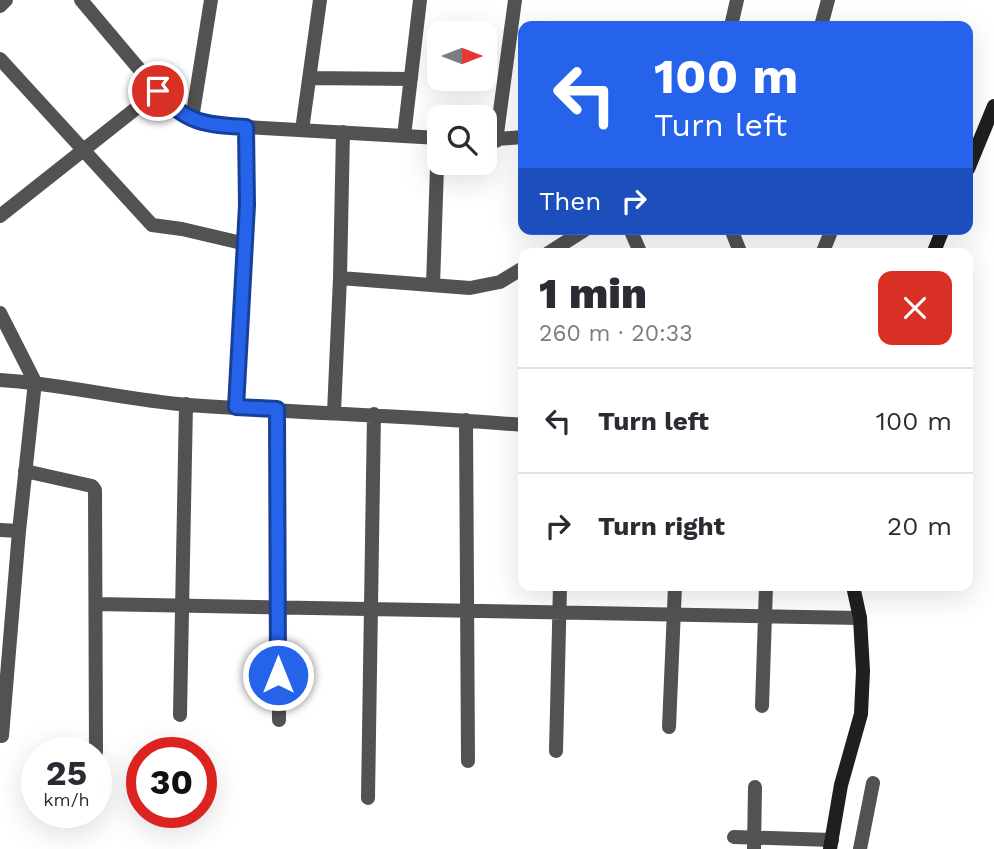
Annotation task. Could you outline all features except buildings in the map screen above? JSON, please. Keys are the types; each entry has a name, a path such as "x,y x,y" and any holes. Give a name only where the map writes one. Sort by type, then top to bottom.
{"street":[{"path":"0,6 6,0"},
{"path":"81,0 172,108 192,119 210,125 427,137"},
{"path":"192,119 211,0"},
{"path":"302,130 320,0"},
{"path":"404,136 421,0"},
{"path":"497,106 515,0"},
{"path":"732,21 737,0"},
{"path":"822,21 828,0"},
{"path":"0,59 152,225 246,244"},
{"path":"309,78 411,79"},
{"path":"0,216 158,91"},
{"path":"973,157 994,106"},
{"path":"236,407 248,190 246,127"},
{"path":"334,412 343,132"},
{"path":"497,140 518,138"},
{"path":"433,285 437,175"},
{"path":"556,248 577,235"},
{"path":"340,278 470,288 500,282 518,271"},
{"path":"0,313 35,382 19,531 2,736"},
{"path":"0,380 35,382 187,404 518,425"},
{"path":"180,715 187,404"},
{"path":"277,409 279,720"},
{"path":"368,797 374,414"},
{"path":"466,420 468,761"},
{"path":"25,471 92,486 96,490 96,737"},
{"path":"0,530 19,531"},
{"path":"556,751 560,591"},
{"path":"669,727 675,591"},
{"path":"762,706 766,591"},
{"path":"734,837 754,844 831,845 841,785 861,713 863,671 860,618 854,591"},
{"path":"96,604 860,618"},
{"path":"860,849 873,783"},
{"path":"754,844 755,787"}],"route":[{"path":"158,91 172,108 192,119 210,125 246,127 248,190 236,407 277,409 278,675"}]}
